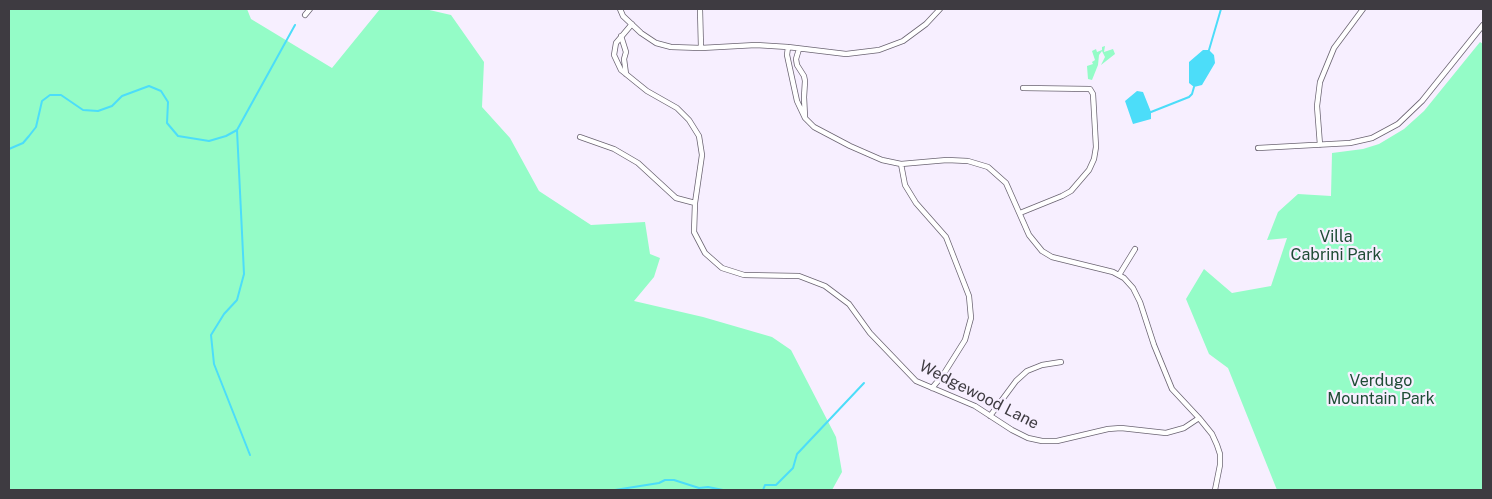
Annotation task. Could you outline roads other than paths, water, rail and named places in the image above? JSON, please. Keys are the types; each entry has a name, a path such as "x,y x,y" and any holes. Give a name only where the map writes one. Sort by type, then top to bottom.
{"street":[{"path":"305,15 310,9"},
{"path":"620,9 623,16 640,33 656,43 671,47 701,48 756,45 846,54 879,50 903,41 926,24 940,9"},
{"path":"700,9 701,48"},
{"path":"1320,146 1317,106 1320,82 1334,48 1363,9"},
{"name":"Wedgewood Lane","path":"632,24 616,43 614,55 626,74 647,91 677,108 690,120 699,136 702,155 695,203 694,232 705,253 722,268 744,275 799,276 825,286 848,304 870,333 916,381 975,406 1028,438 1042,441 1057,441 1108,429 1121,428 1158,434 1184,428 1199,418"},
{"path":"1258,148 1350,143 1372,138 1398,124 1422,101 1483,25"},
{"path":"622,36 626,52 624,59 626,74"},
{"path":"788,47 787,55 797,101 805,118 814,127 882,160 901,164 947,160 968,161 988,168 1006,183 1029,235 1036,245 1052,257 1119,275 1133,288 1172,389 1212,434 1220,454 1216,490"},
{"path":"799,49 797,65 805,81 805,118"},
{"path":"1020,213 1067,193 1077,184 1089,170 1094,159 1096,136 1092,91 1088,88 1022,88"},
{"path":"580,138 614,149 638,163 676,198 695,203"},
{"path":"901,164 905,184 916,203 946,237 969,296 972,318 965,340 943,375 932,388"},
{"path":"1119,275 1135,250"},
{"path":"990,416 1016,381 1027,371 1042,365 1061,362"}],"water":[{"path":"1203,50 1209,50 1214,55 1215,63 1202,85 1194,87 1189,83 1189,62"},
{"path":"1137,91 1143,92 1151,112 1151,119 1133,124 1125,101"}],"waterway":[{"path":"1209,50 1221,9"},
{"path":"9,149 23,143 36,127 42,101 50,95 61,95 83,110 98,111 112,106 122,96 149,86 161,91 168,102 167,123 178,136 209,141 226,136 237,130 295,25"},
{"path":"1151,112 1189,97 1194,87"},
{"path":"237,130 244,274 237,300 224,314 211,335 214,364 250,455"},
{"path":"763,490 765,485 776,485 793,468 797,454 864,383"},
{"path":"615,490 659,483 665,480 674,480 699,488 708,487 723,490"}],"park label":[{"name":"Villa Cabrini Park","path":"1336,246"},
{"name":"Verdugo Mountain Park","path":"1381,390"}]}
